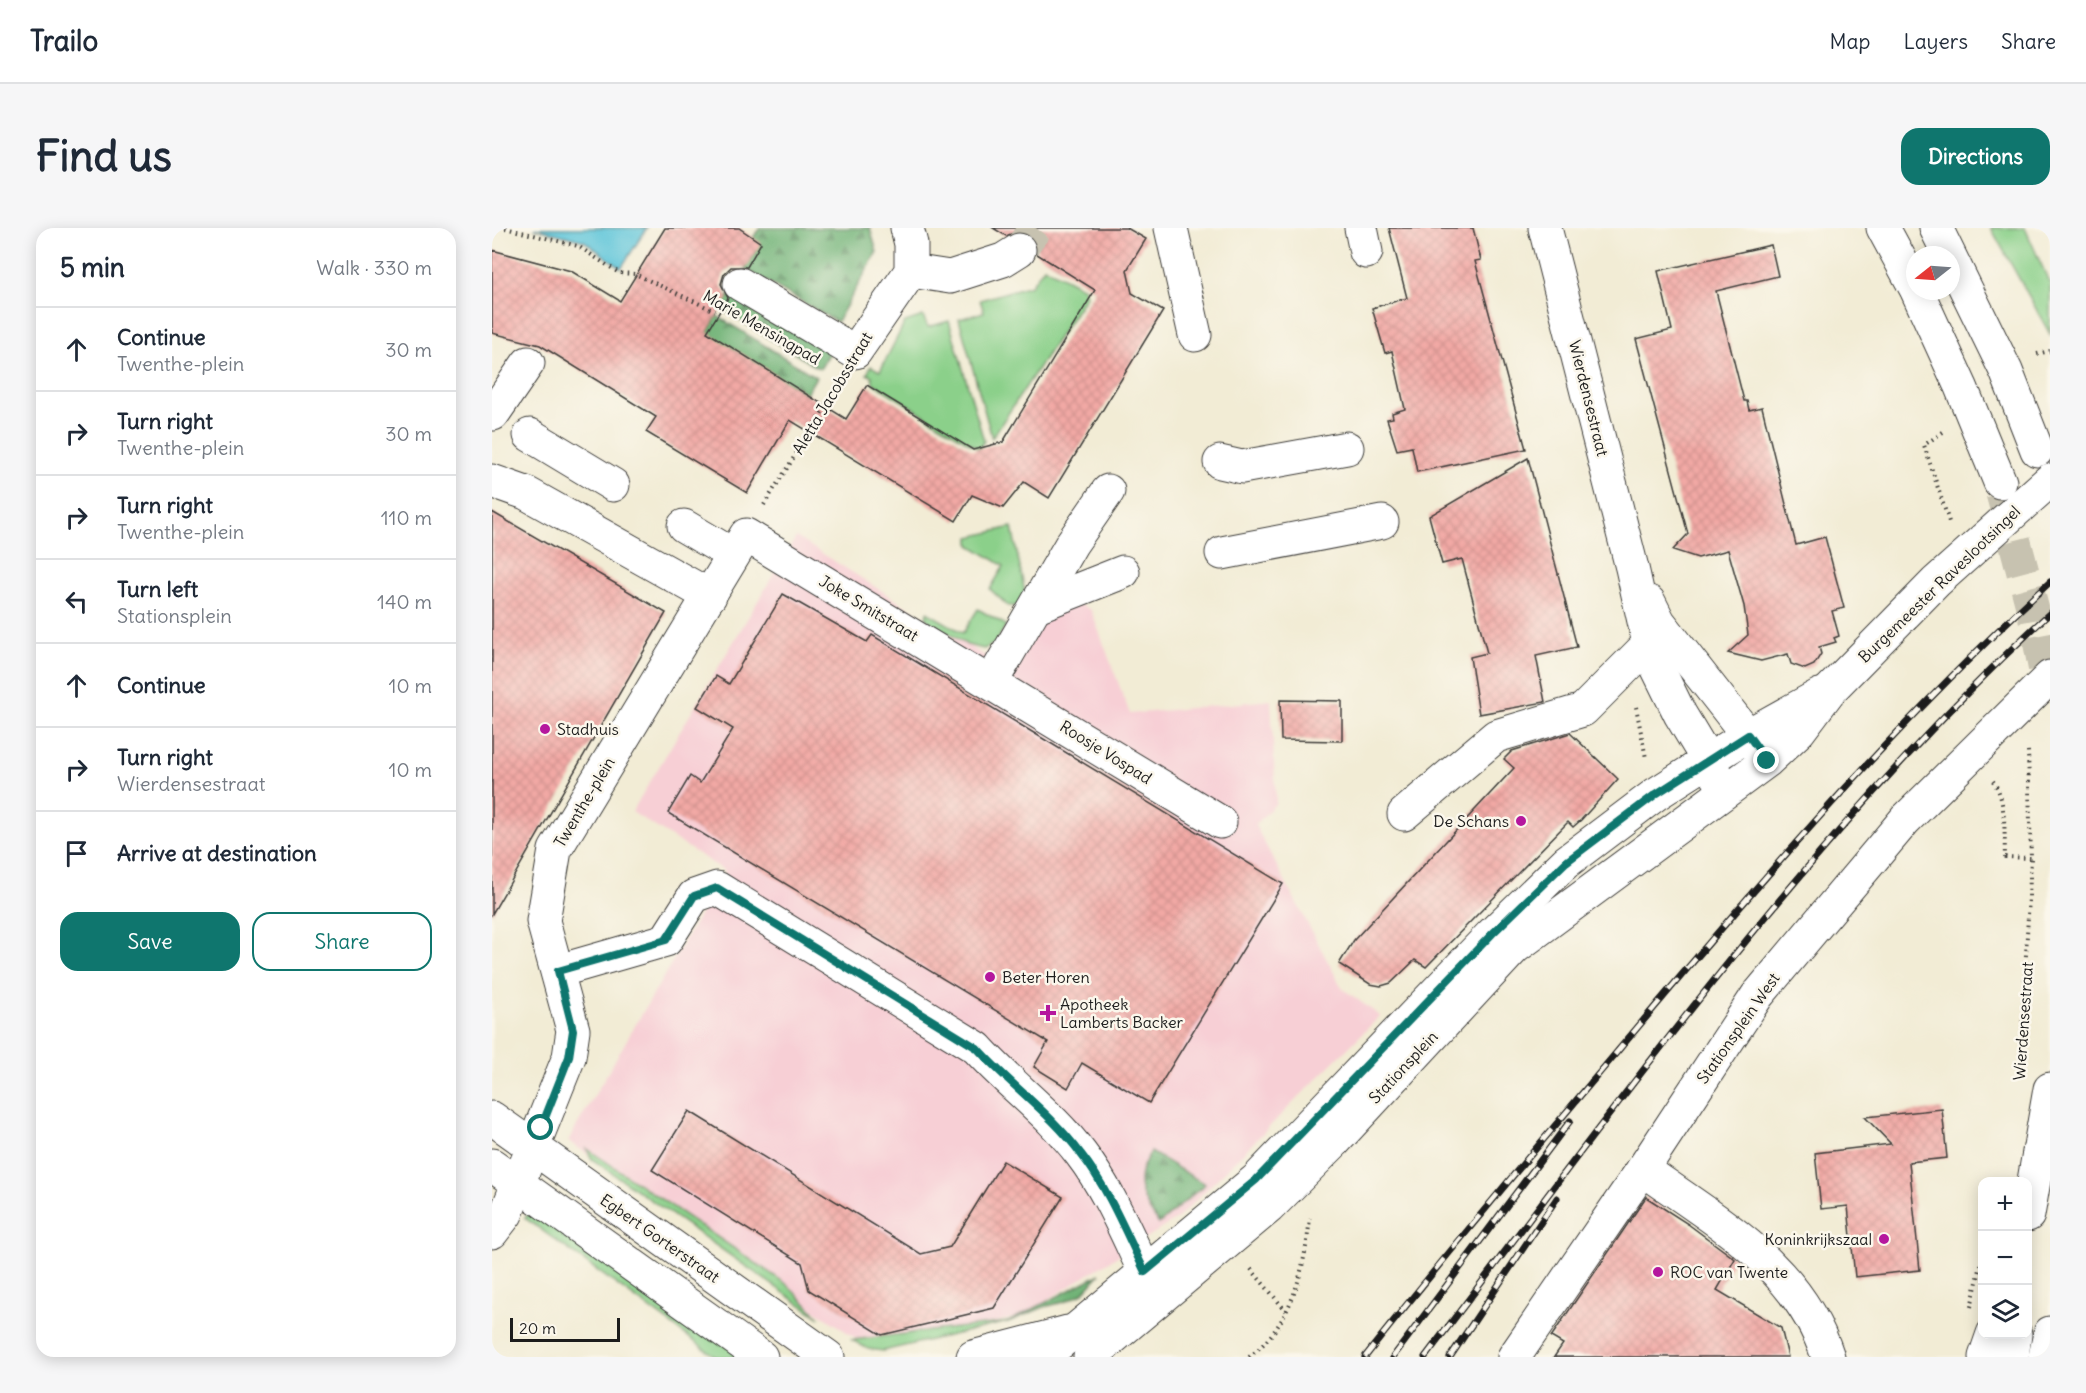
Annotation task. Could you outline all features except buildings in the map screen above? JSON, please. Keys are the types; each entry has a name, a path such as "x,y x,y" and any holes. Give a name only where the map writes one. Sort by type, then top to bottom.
{"main road":[{"path":"907,228 911,244 911,271 950,276 1003,260 1019,250"},
{"path":"1171,228 1195,335"},
{"name":"Wierdensestraat","path":"1545,228 1632,568 1652,657 1707,761 1727,790"},
{"path":"1883,228 1906,271"},
{"path":"1936,228 1998,352 2037,450"},
{"name":"Aletta Jacobsstraat","path":"855,352 911,271"},
{"path":"740,284 855,352"},
{"path":"1921,300 1961,387 2000,482"},
{"path":"493,414 528,363"},
{"path":"530,435 613,484"},
{"path":"1220,462 1242,467 1347,448"},
{"name":"Burgemeester Raveslootsingel","path":"1727,790 1758,748 1830,690 1936,582 2050,480"},
{"path":"492,481 526,493 710,596"},
{"path":"992,681 1072,543 1108,491"},
{"path":"1222,553 1382,522"},
{"name":"Joke Smitstraat","path":"684,526 739,545 992,681"},
{"name":"Twenthe-plein","path":"518,1185 569,1057 573,1030 543,921 555,850 739,545"},
{"name":"Wierdensestraat","path":"1632,568 1659,622 1758,748"},
{"path":"1037,606 1123,572"},
{"path":"1404,814 1496,736 1583,710 1649,644"},
{"name":"Stationsplein West","path":"1514,1357 1643,1169 1757,996 1905,820 2050,677"},
{"name":"Roosje Vospad","path":"992,681 1220,822"},
{"name":"Burgemeester Raveslootsingel","path":"1707,761 1758,748"},
{"name":"Stationsplein","path":"1081,1344 1139,1259 1256,1180 1492,934 1566,862 1656,794 1707,761"},
{"name":"Stationsplein","path":"1043,1357 1081,1344 1269,1207 1514,948 1727,790"},
{"path":"558,971 666,940 706,892 977,1048 1007,1081 1048,1117 1082,1154 1139,1259"},
{"name":"Wierdensestraat","path":"2032,1192 2050,1089"},
{"name":"Egbert Gorterstraat","path":"492,1118 828,1357"},
{"path":"492,1166 761,1357"},
{"path":"1643,1169 1764,1256 1812,1316 1828,1357"},
{"path":"492,1232 506,1214 518,1185"},
{"path":"2045,1357 2050,1333"},
{"path":"1985,1357 1992,1339"},
{"path":"2012,1357 2015,1339"},
{"path":"973,1357 1081,1344"}],"path":[{"name":"Marie Mensingpad","path":"505,228 578,246 619,273 635,274 719,312"},
{"path":"2036,354 2050,351"},
{"name":"Aletta Jacobsstraat","path":"739,545 839,386 855,352"},
{"name":"Marie Mensingpad","path":"829,380 839,386"},
{"path":"1942,505 1924,445 1947,430"},
{"name":"Wierdensestraat","path":"2019,1078 2027,969 2031,858 2028,750"},
{"path":"2003,811 2005,857 2031,858"},
{"path":"1249,1357 1260,1349 1287,1312 1305,1260 1312,1208"}],"shaded area":[{"path":"796,537 985,656 1040,583 1091,610 1130,714 1271,700 1276,803 1255,825 1342,988 1380,1016 1178,1218 1022,1316 873,1350 568,1141 725,871 632,812"}],"green space":[{"path":"760,228 870,228 877,252 837,322 745,269 756,252 747,246"},
{"path":"1991,228 2025,228 2050,284 2050,334"},
{"path":"1044,267 1084,288 1086,296 992,438 959,319 984,312 980,300 1031,285"},
{"path":"731,292 831,351 820,369 721,309"},
{"path":"717,316 816,377 806,394 707,333"},
{"path":"923,316 928,327 949,321 984,441 979,449 873,383 872,376 867,374 871,366 880,371 905,322"},
{"path":"1012,527 1025,593 1021,606 1008,606 990,589 1004,566 970,545 970,537"},
{"path":"978,609 1006,625 996,643 984,649 967,645 926,619 927,612 963,633"},
{"path":"586,1148 788,1285 820,1318 592,1159"},
{"path":"1151,1152 1205,1184 1159,1224 1143,1197 1140,1180 1141,1171"},
{"path":"534,1206 743,1357 716,1357 525,1218"},
{"path":"1100,1274 1083,1293 1008,1322"},
{"path":"1008,1322 883,1351 868,1349 852,1340"}],"water":[{"path":"534,228 647,228 621,268 584,241"}],"tunnel":[{"path":"1019,250 1036,228"},
{"path":"2002,493 2034,614 2050,697"}],"railway":[{"path":"1365,1357 1495,1197 1779,862 1938,691 2050,582"},
{"path":"1425,1357 1646,1066 1799,877 1879,786 1963,698 2050,613"},
{"path":"1393,1357 1570,1121"},
{"path":"1450,1357 1557,1198"}],"place":[{"name":"Stadhuis","path":"545,729"},
{"name":"De Schans","path":"1521,821"},
{"name":"Beter Horen","path":"990,977"},
{"name":"Apotheek Lamberts Backer","path":"1048,1013"},
{"name":"Koninkrijkszaal","path":"1884,1239"},
{"name":"ROC van Twente","path":"1658,1272"}],"route":[{"path":"541,1128 569,1057 573,1030 558,971 666,940 694,896 717,888 977,1048 1007,1081 1048,1117 1082,1154 1145,1272 1256,1180 1492,934 1566,862 1656,794 1748,735 1767,761"}]}
